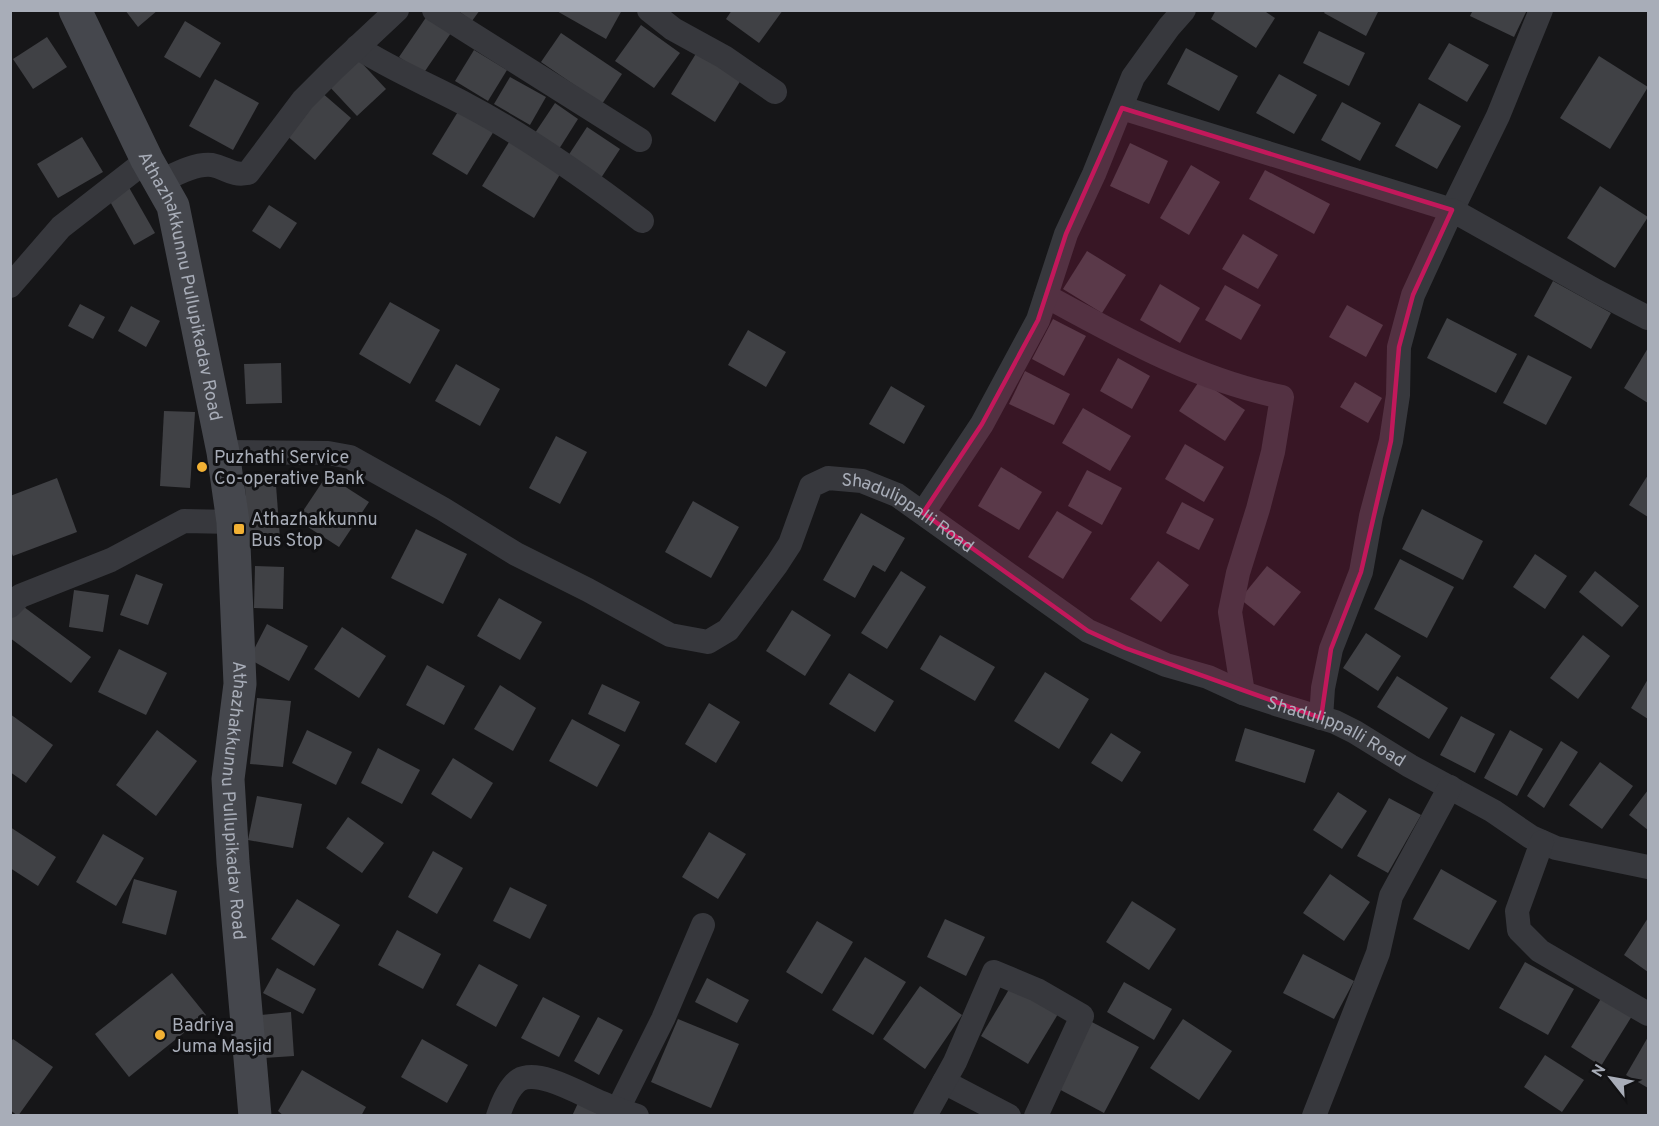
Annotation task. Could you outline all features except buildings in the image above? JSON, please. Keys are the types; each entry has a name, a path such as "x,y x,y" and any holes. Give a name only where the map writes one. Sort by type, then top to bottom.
{"main road":[{"name":"Athazhakkunnu Pullupikadav Road","path":"75,10 153,171 173,206 223,452 233,522 240,684 228,779 237,921 255,1116"}],"street":[{"path":"10,286 62,227 153,171 211,165 237,175 248,173 303,100 397,10"},
{"path":"434,10 640,140"},
{"path":"649,10 673,29 724,57 775,92"},
{"path":"923,513 982,424 1038,320 1066,234 1094,174 1133,77 1184,10"},
{"path":"1322,718 1323,688 1330,649 1361,572 1371,516 1391,441 1398,395 1399,347 1413,295 1498,116 1541,10"},
{"path":"357,47 377,60 468,105 529,142 642,221"},
{"path":"1122,108 1452,210 1648,318"},
{"path":"1046,296 1156,354 1210,377 1249,390 1282,397 1274,452 1238,573 1230,612 1243,693"},
{"name":"Shadulippalli Road","path":"223,452 328,453 350,457 443,509 516,554 588,590 670,636 708,642 728,630 777,564 790,544 811,486 828,478 862,481 897,495 1088,631 1166,665 1208,676 1243,693 1322,718 1355,732 1410,766 1493,811 1542,842 1576,853 1648,867"},
{"path":"10,606 20,596 111,560 184,521 233,522"},
{"path":"1314,1116 1378,953 1391,896 1450,787"},
{"path":"1542,842 1517,911 1519,930 1540,951 1648,1014"},
{"path":"498,1116 504,1100 519,1081 529,1077 566,1086 627,1112 663,1019 703,926"},
{"path":"926,1116 955,1062 994,972 1037,990 1082,1016 1036,1116"},
{"path":"944,1082 1009,1116"}],"highlighted area":[{"path":"1122,108 1452,210 1413,295 1399,347 1391,441 1361,572 1331,649 1321,718 1125,648 1088,631 923,513 982,424 1038,320 1066,234"}],"place":[{"name":"Puzhathi Service Co-operative Bank","path":"202,467"},
{"name":"Athazhakkunnu Bus Stop","path":"239,529"},
{"name":"Badriya Juma Masjid","path":"160,1035"}]}
